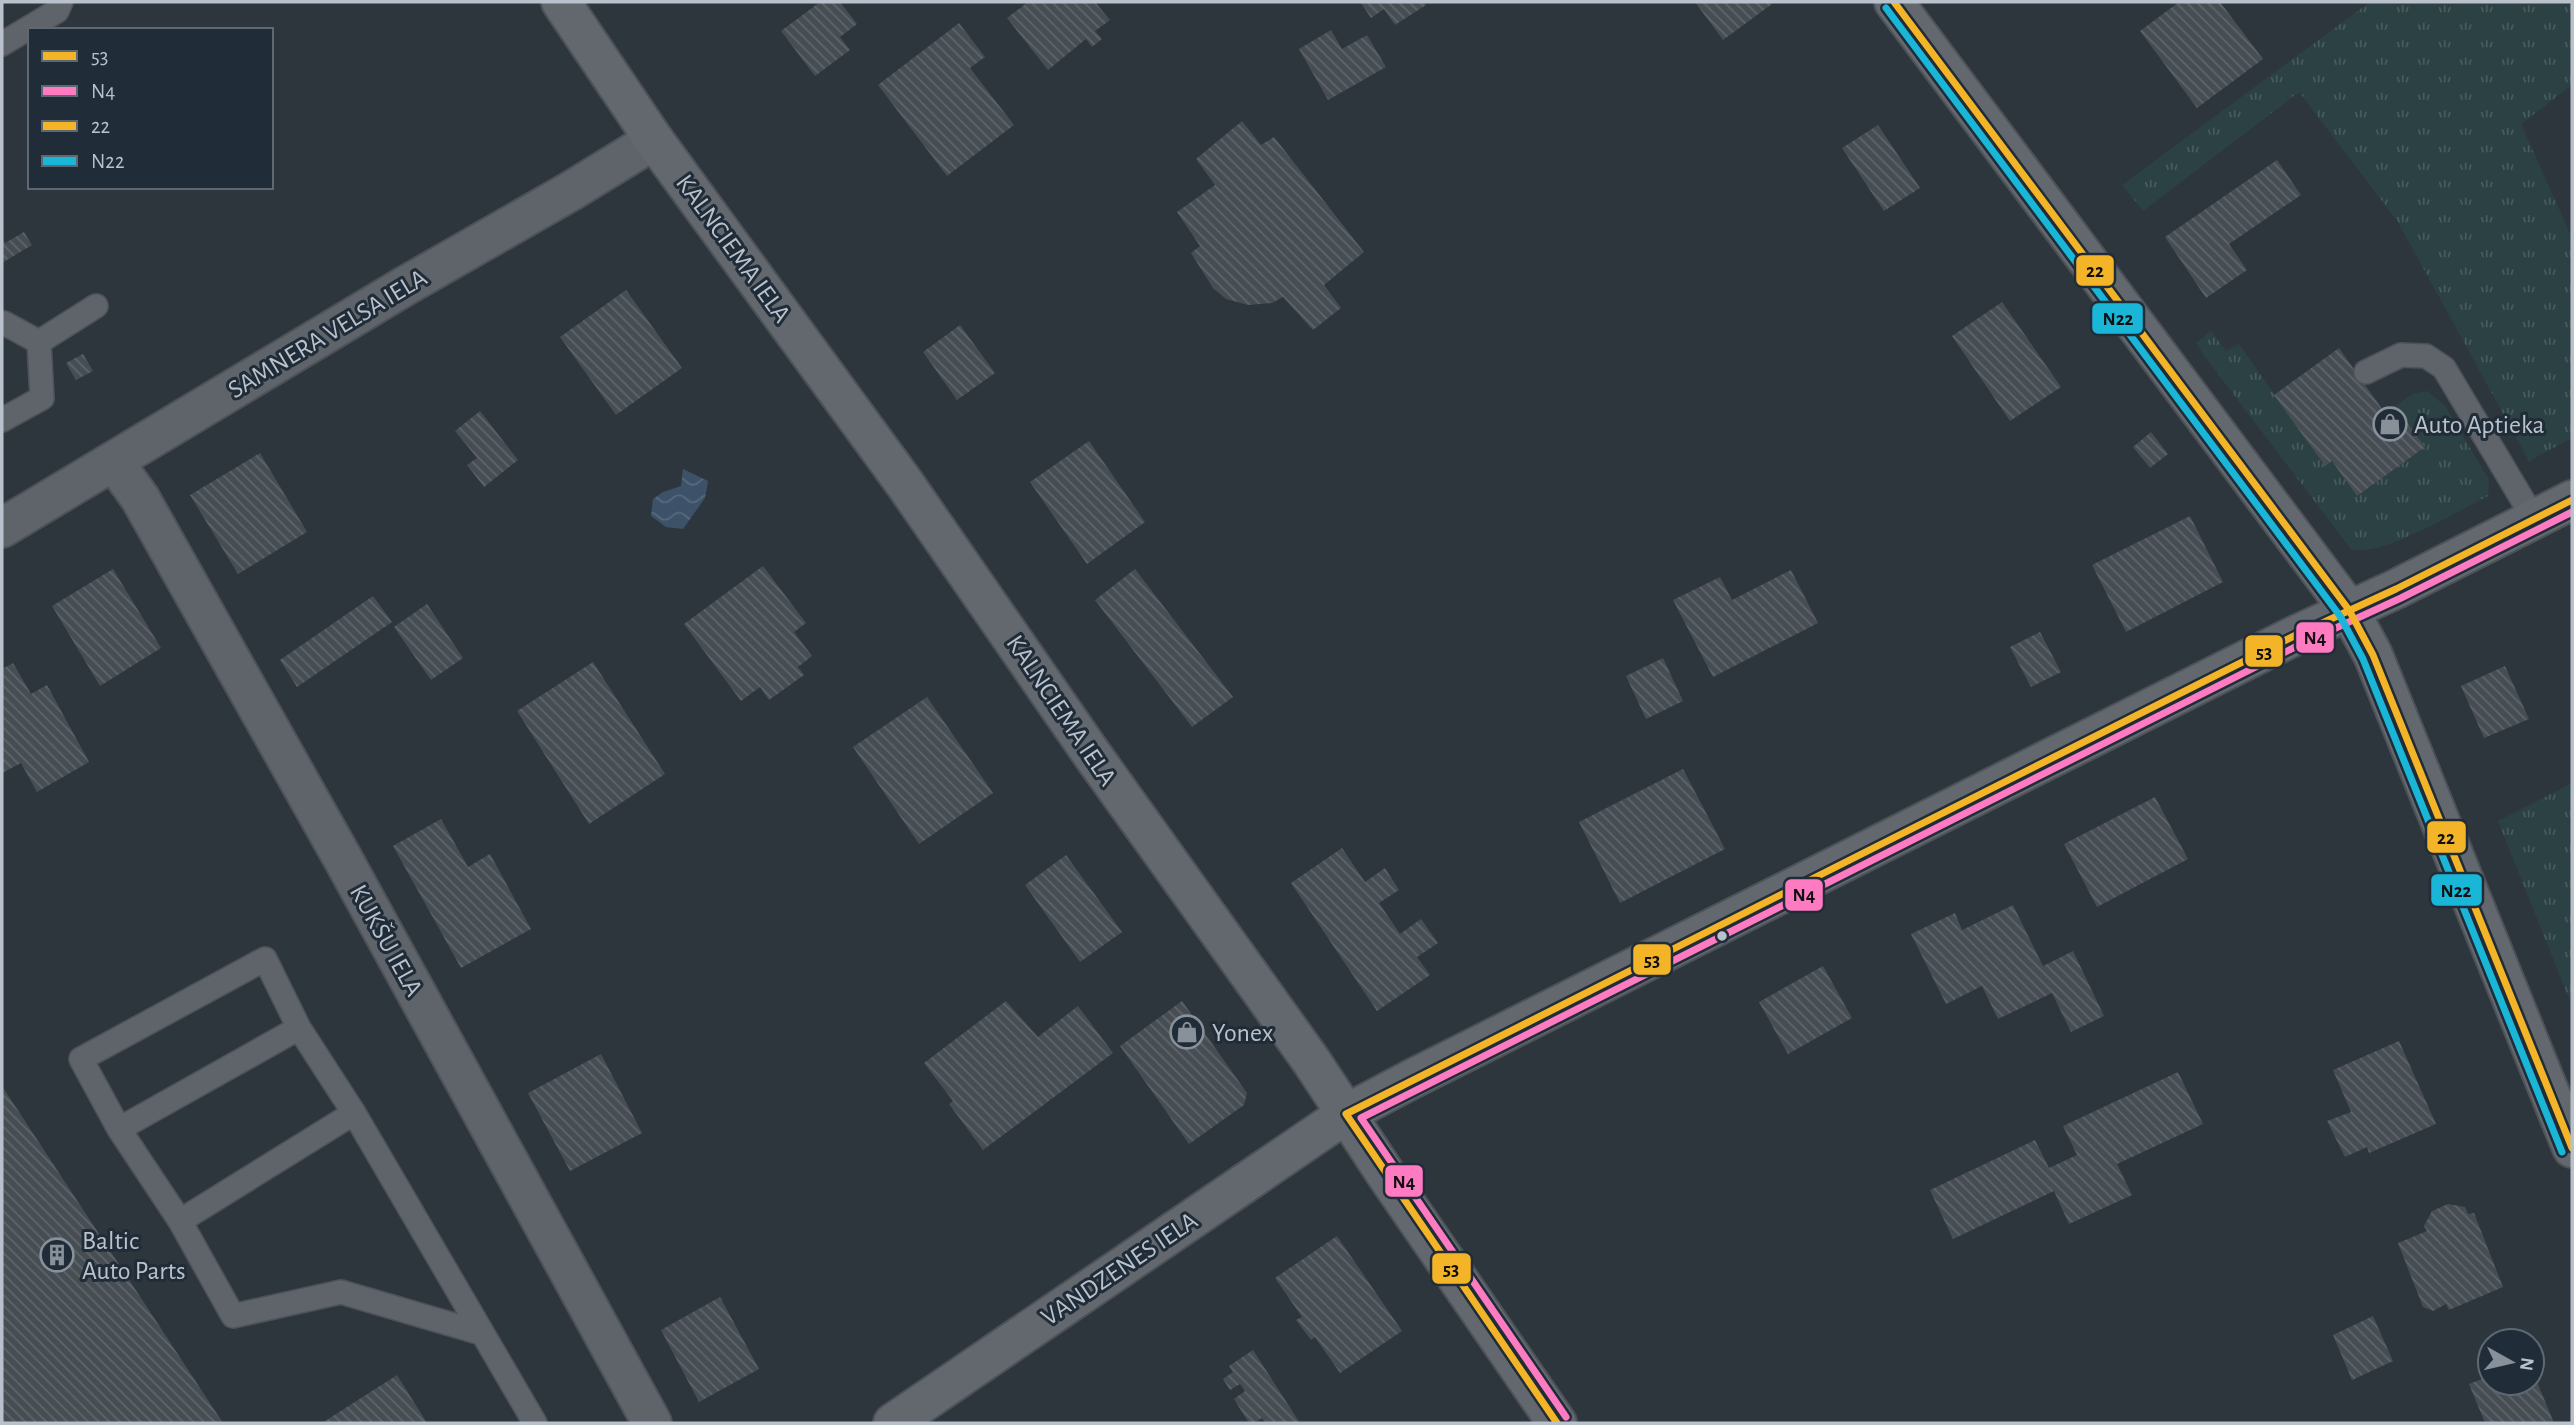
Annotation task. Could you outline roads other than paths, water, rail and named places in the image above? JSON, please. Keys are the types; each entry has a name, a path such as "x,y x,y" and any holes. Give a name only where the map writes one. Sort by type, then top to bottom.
{"street":[{"name":"KALNCIEMA IELA","path":"561,2 654,140 905,484 1091,753 1312,1062 1557,1423"},
{"path":"1894,2 2348,610 2373,655 2572,1148"},
{"name":"SAMNERA VELSA IELA","path":"2,528 654,140"},
{"name":"KUKŠU IELA","path":"114,462 139,498 336,847 652,1423"},
{"name":"VANDZENES IELA","path":"893,1423 1346,1114 2572,500"}],"lane":[{"path":"29,28 57,11 61,2"},
{"path":"2,44 28,28"},
{"path":"39,342 96,306"},
{"path":"2,324 39,342"},
{"path":"2,420 42,398 39,342"},
{"path":"2365,372 2401,355 2426,356 2444,369 2534,519"},
{"path":"481,1334 341,1292 233,1316 180,1220 119,1129 81,1059 265,959 299,1028 354,1113 535,1423"},
{"path":"119,1129 299,1028"},
{"path":"180,1220 354,1113"}],"water":[{"path":"683,469 708,481 705,498 683,529 666,527 651,516 653,499 663,492 681,486"}],"place":[{"name":"Auto Aptieka","path":"2390,424"},
{"name":"Yonex","path":"1187,1032"},
{"name":"Baltic Auto Parts","path":"57,1255"}]}
